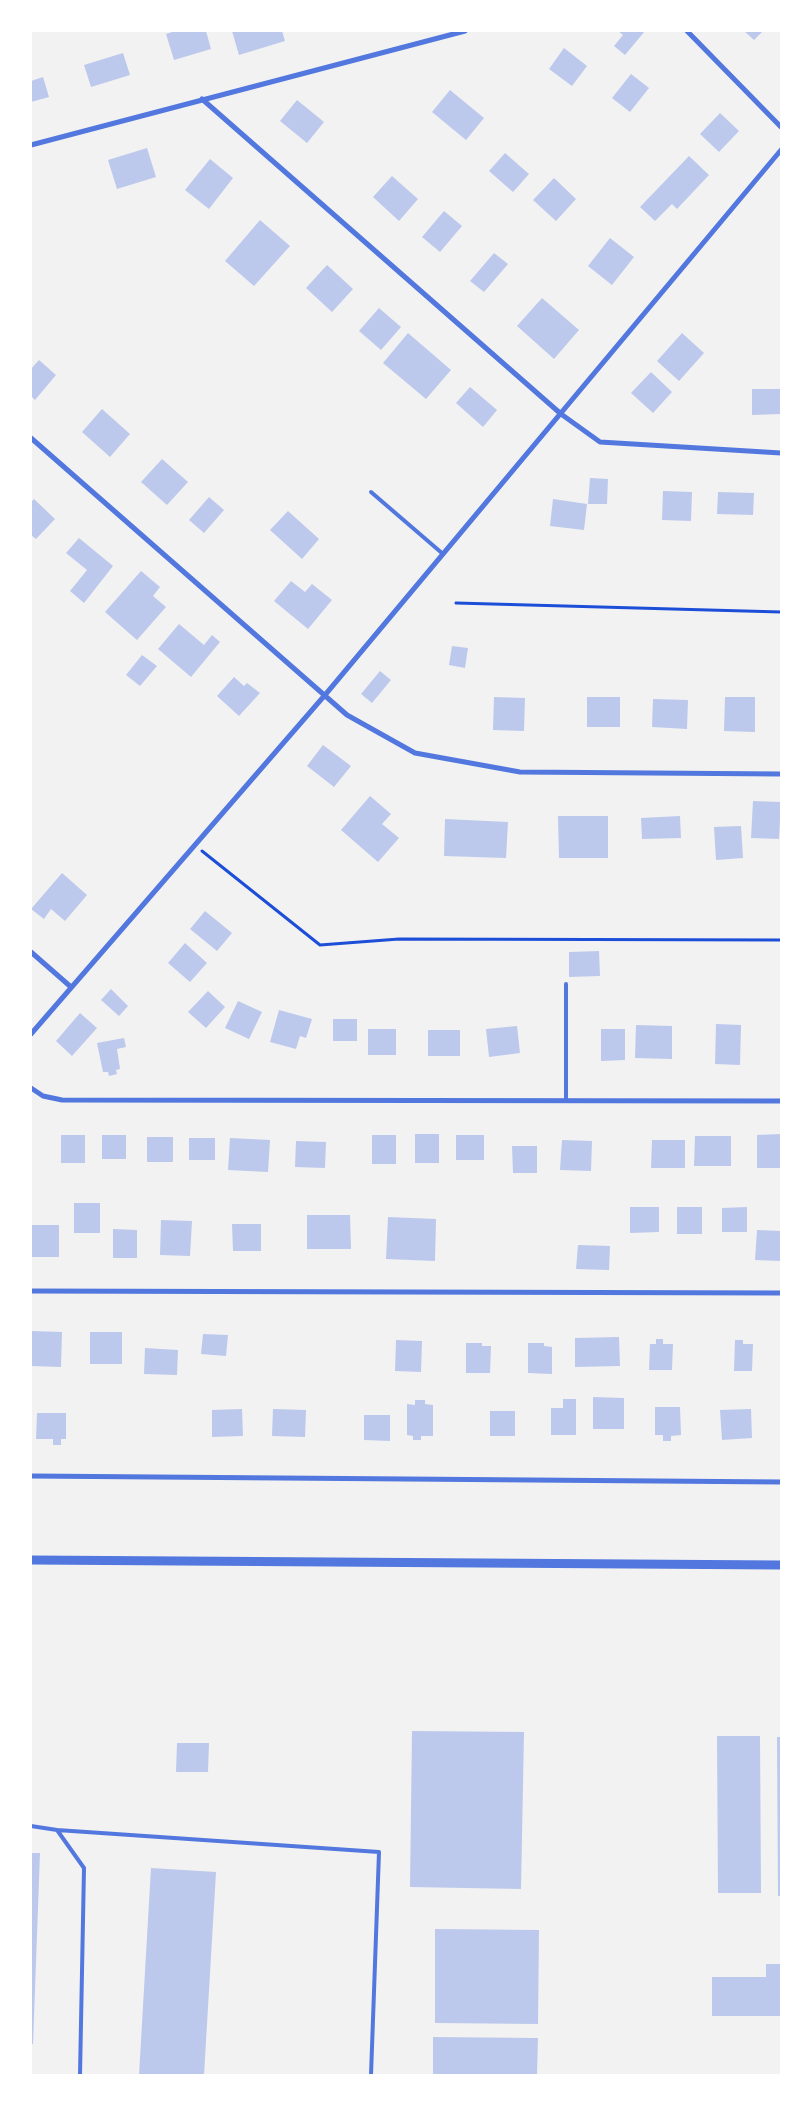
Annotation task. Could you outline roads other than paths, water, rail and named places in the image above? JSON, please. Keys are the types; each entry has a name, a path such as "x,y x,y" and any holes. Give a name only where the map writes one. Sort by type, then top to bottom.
{"street":[{"path":"31,145 465,31"},
{"path":"687,31 781,127"},
{"path":"202,99 560,414 600,442 781,453"},
{"path":"31,1034 325,695 781,150"},
{"path":"31,438 347,715 415,754 520,772 781,774"},
{"path":"31,952 71,987"},
{"path":"31,1088 43,1096 62,1100 781,1101"},
{"path":"31,1291 781,1293"},
{"path":"31,1476 781,1482"},
{"path":"31,1560 781,1565"}],"lane":[{"path":"371,492 443,554"},
{"path":"566,984 566,1101"},
{"path":"31,1826 58,1830 379,1852 371,2075"},
{"path":"58,1830 84,1868 80,2075"}]}
